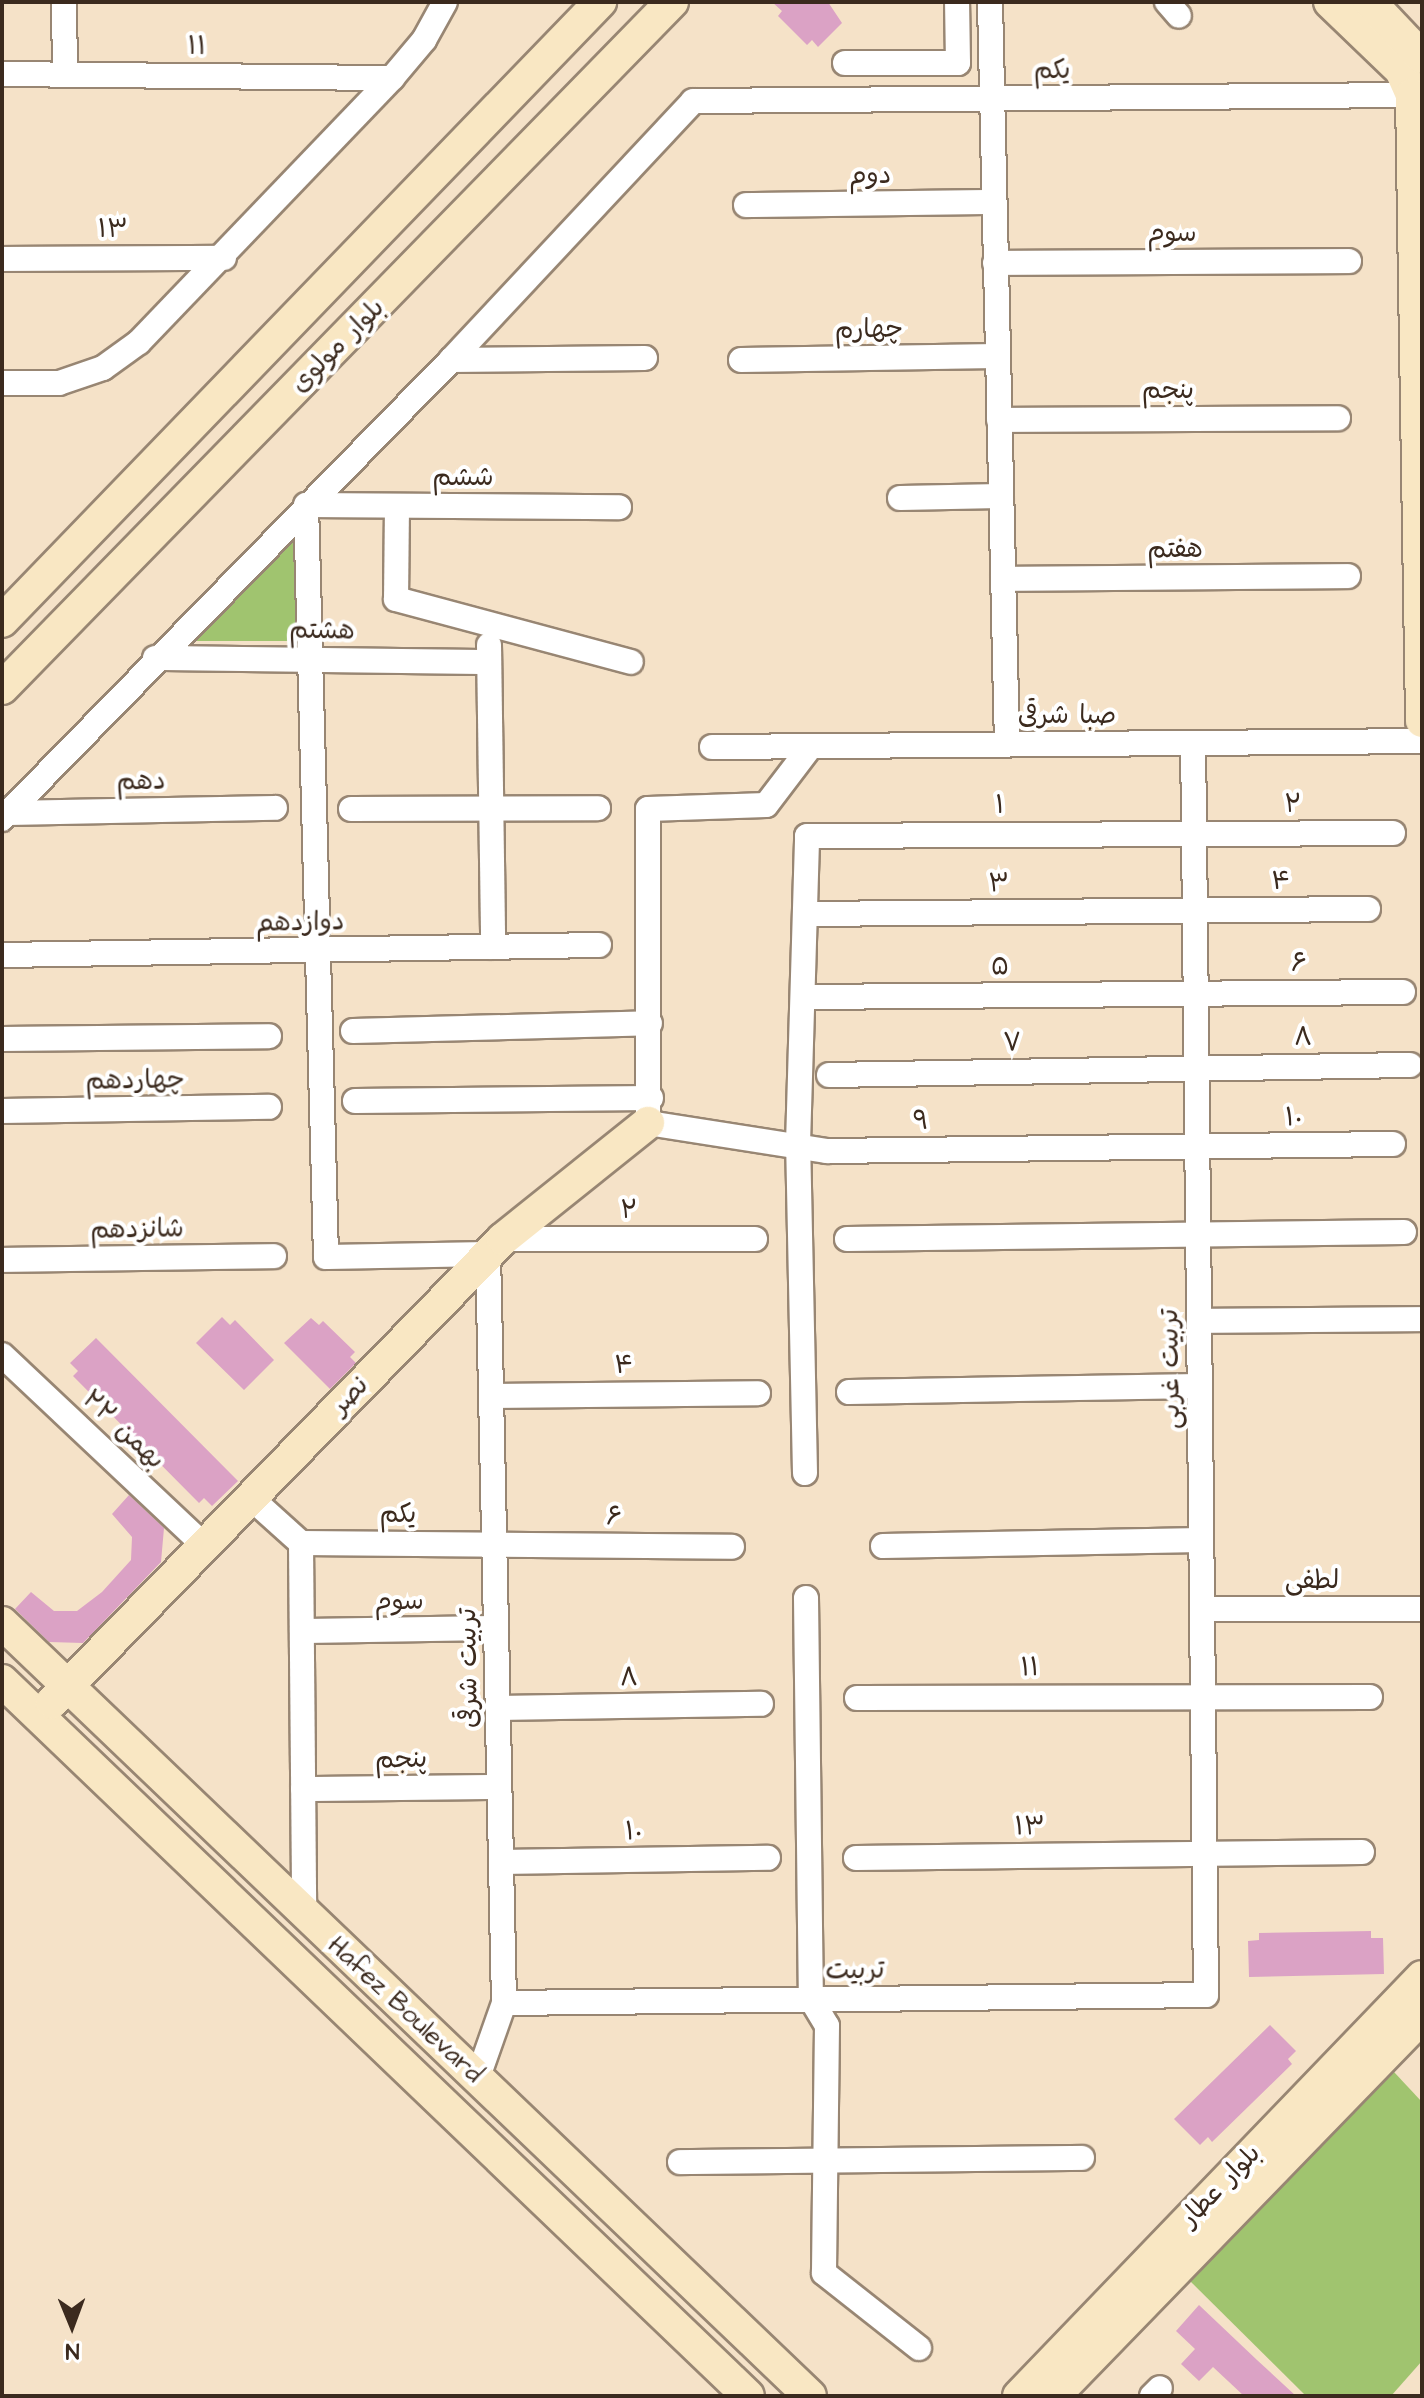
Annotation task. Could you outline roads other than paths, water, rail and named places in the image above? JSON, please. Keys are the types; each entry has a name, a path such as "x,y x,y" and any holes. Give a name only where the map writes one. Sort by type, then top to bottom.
{"street":[{"path":"64,2 65,73"},
{"path":"2,383 59,383 103,368 139,342 224,258 392,78 424,40 445,2"},
{"name":"بلوار مولوی","path":"2,621 600,2"},
{"name":"بلوار مولوی","path":"4,683 672,2"},
{"path":"845,63 958,63 957,2"},
{"path":"990,2 1007,744"},
{"path":"1330,2 1401,70 1412,95 1422,721"},
{"path":"1370,2 1422,57"},
{"name":"۱۱","path":"2,74 392,78"},
{"name":"یکم","path":"451,360 693,101 1412,95"},
{"name":"دوم","path":"746,205 994,202"},
{"name":"۱۳","path":"2,259 224,258"},
{"name":"سوم","path":"995,263 1349,261"},
{"name":"چهارم","path":"741,360 997,356"},
{"path":"5,816 155,658 451,360 645,358"},
{"name":"پنجم","path":"999,420 1338,418"},
{"path":"900,498 1001,496"},
{"path":"306,505 308,658 319,951"},
{"name":"ششم","path":"306,505 619,507"},
{"path":"397,506 396,599 489,627 631,662"},
{"name":"هفتم","path":"1003,579 1348,576"},
{"path":"489,627 493,947"},
{"name":"هشتم","path":"155,658 489,662"},
{"name":"صبا شرقی","path":"712,747 1422,741"},
{"name":"تربیت غربی","path":"1193,743 1206,1995"},
{"path":"650,1110 648,809 766,805 811,746"},
{"name":"دهم","path":"5,816 275,808"},
{"path":"351,809 598,808"},
{"name":"۲","path":"1194,833 1393,833"},
{"name":"۱","path":"805,914 807,836 1194,833"},
{"name":"۴","path":"1194,910 1368,909"},
{"name":"۳","path":"805,914 1194,910"},
{"path":"805,914 805,997 798,1144 805,1473"},
{"name":"دوازدهم","path":"2,955 599,945"},
{"name":"۲","path":"319,951 326,1257 496,1247 755,1239"},
{"name":"۶","path":"1195,993 1403,992"},
{"name":"۵","path":"805,997 1195,993"},
{"path":"353,1031 650,1023"},
{"path":"2,1039 269,1036"},
{"name":"۸","path":"1196,1067 1410,1065"},
{"name":"۷","path":"829,1075 1196,1067"},
{"name":"۹","path":"355,1101 650,1110 827,1151 1197,1148"},
{"name":"چهاردهم","path":"2,1111 269,1107"},
{"name":"نصر","path":"38,1716 496,1247 650,1110"},
{"name":"۱۰","path":"1197,1148 1393,1144"},
{"path":"847,1239 1198,1232 1404,1232"},
{"name":"تربیت شرقی","path":"478,2077 504,2003 491,1396 496,1247"},
{"name":"شانزدهم","path":"2,1260 274,1256"},
{"path":"1199,1321 1422,1319"},
{"name":"۲۲ بهمن","path":"2,1355 205,1546"},
{"path":"849,1392 1199,1386"},
{"name":"۴","path":"491,1396 758,1393"},
{"path":"251,1498 301,1543 304,1916"},
{"path":"883,1546 1201,1540"},
{"name":"یکم","path":"301,1543 494,1543"},
{"name":"۶","path":"494,1543 732,1547"},
{"path":"806,1598 811,1999 827,2026 824,2273 919,2348"},
{"name":"لطفی","path":"1202,1609 1422,1609"},
{"name":"Hafez Boulevard","path":"2,1623 304,1916 478,2077 810,2396"},
{"name":"سوم","path":"302,1631 496,1628"},
{"name":"Hafez Boulevard","path":"2,1681 748,2396"},
{"name":"۱۱","path":"857,1698 1203,1694 1370,1697"},
{"name":"۸","path":"498,1708 761,1704"},
{"name":"پنجم","path":"303,1789 499,1787"},
{"name":"۱۳","path":"856,1858 1362,1852"},
{"name":"۱۰","path":"501,1862 768,1858"},
{"name":"بلوار عطار","path":"1019,2396 1422,1977"},
{"name":"تربیت","path":"504,2003 1206,1995"},
{"name":"بلوار عطار","path":"1054,2396 1422,2017"},
{"path":"680,2162 1082,2158"}]}
